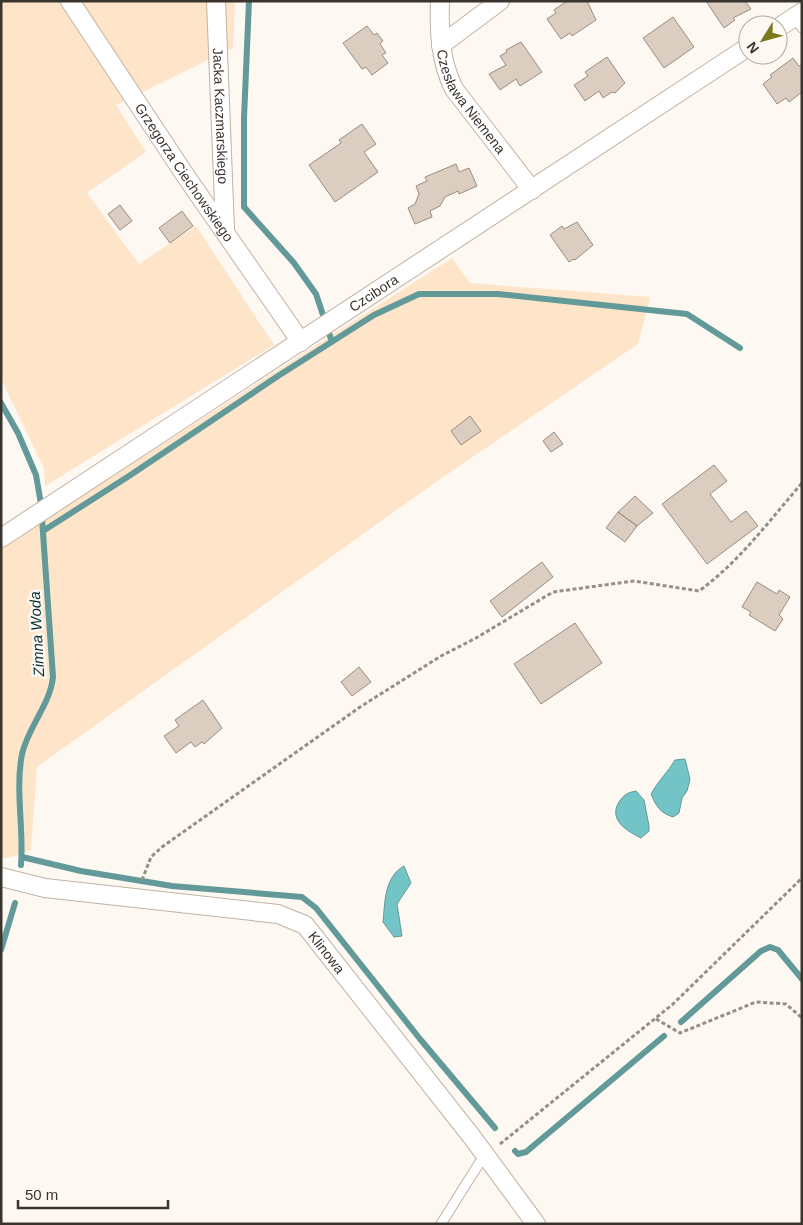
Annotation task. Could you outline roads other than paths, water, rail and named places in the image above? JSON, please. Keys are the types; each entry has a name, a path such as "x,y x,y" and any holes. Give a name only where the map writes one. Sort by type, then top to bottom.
{"street":[{"name":"Grzegorza Ciechowskiego","path":"70,1 185,175 301,342"},
{"name":"Jacka Kaczmarskiego","path":"216,1 224,230"},
{"name":"Czesława Niemena","path":"440,1 441,45 445,71 454,89 532,190"},
{"path":"441,45 500,1"},
{"name":"Czcibora","path":"1,538 738,54"},
{"name":"Klinowa","path":"1,878 45,888 137,900 278,914 305,924 485,1154 536,1224"}],"lane":[{"path":"440,1224 485,1154"}],"water":[{"path":"685,759 690,779 687,791 682,798 679,813 673,817 659,808 651,794 675,760"},
{"path":"636,791 644,800 649,826 649,831 641,838 625,828 617,819 616,814 616,808 622,797"},
{"path":"404,866 411,883 397,904 402,936 394,937 383,922 385,899 393,877"}],"waterway":[{"path":"249,1 244,118 244,207 294,263 316,294 332,342"},
{"path":"43,531 374,315 419,294 498,294 687,314 740,348"},
{"name":"Zimna Woda","path":"1,403 18,433 36,475 41,504 53,677 48,697 29,735 22,754 19,781 21,865"},
{"path":"22,857 81,871 172,886 302,897 316,908 420,1039 495,1128"},
{"name":"Zimna Woda","path":"1,950 15,903"},
{"path":"681,1022 761,951 770,947 778,950 802,979"},
{"path":"515,1151 518,1154 526,1152 664,1036"}]}
